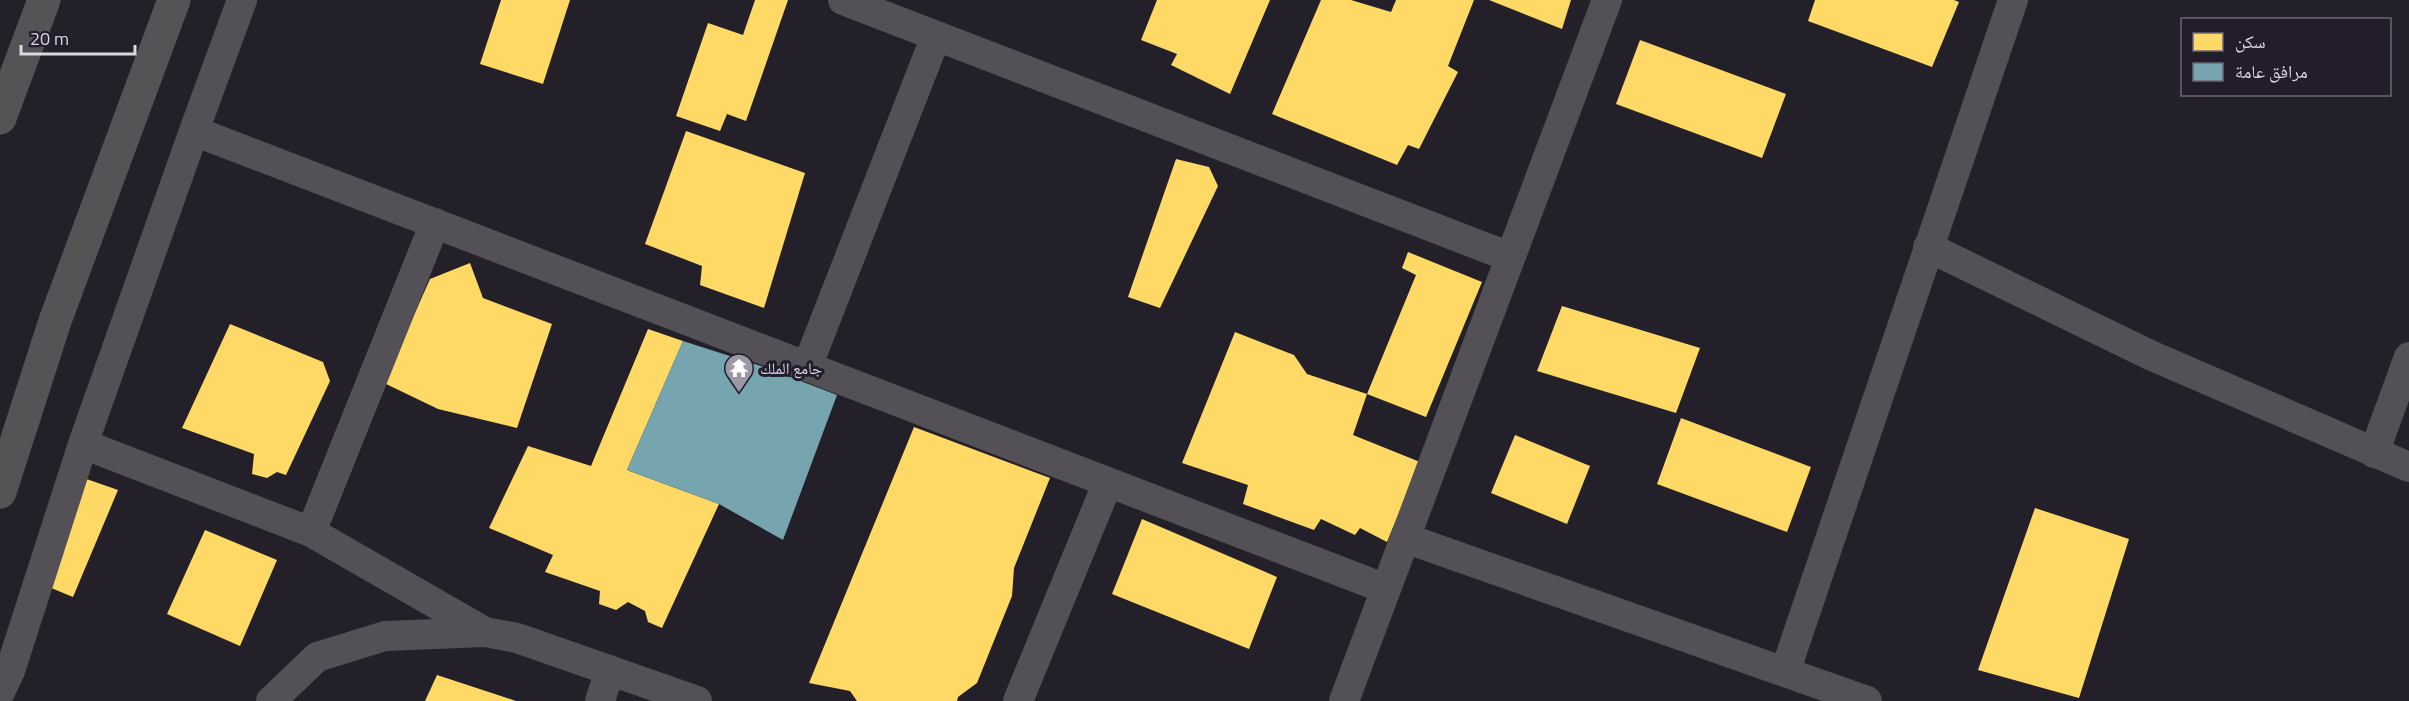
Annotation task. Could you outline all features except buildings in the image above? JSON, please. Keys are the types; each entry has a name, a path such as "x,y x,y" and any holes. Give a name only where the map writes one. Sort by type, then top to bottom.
{"main road":[{"path":"0,118 44,0"},
{"path":"0,492 55,321 174,0"}],"street":[{"path":"0,692 10,671 83,444 242,0"},
{"path":"843,0 1510,257"},
{"path":"1344,701 1607,0"},
{"path":"1785,672 2013,0"},
{"path":"807,367 936,36"},
{"path":"194,130 1386,589"},
{"path":"311,532 435,224"},
{"path":"1928,247 2150,355 2409,467"},
{"path":"2374,453 2409,357"},
{"path":"83,444 311,532 485,632"},
{"path":"1018,701 1108,482"},
{"path":"1406,538 1867,701"},
{"path":"271,701 317,657 385,636 485,632 517,638 697,701"},
{"path":"600,701 610,670"}],"place":[{"name":"جامع الملك","path":"739,394"}]}
